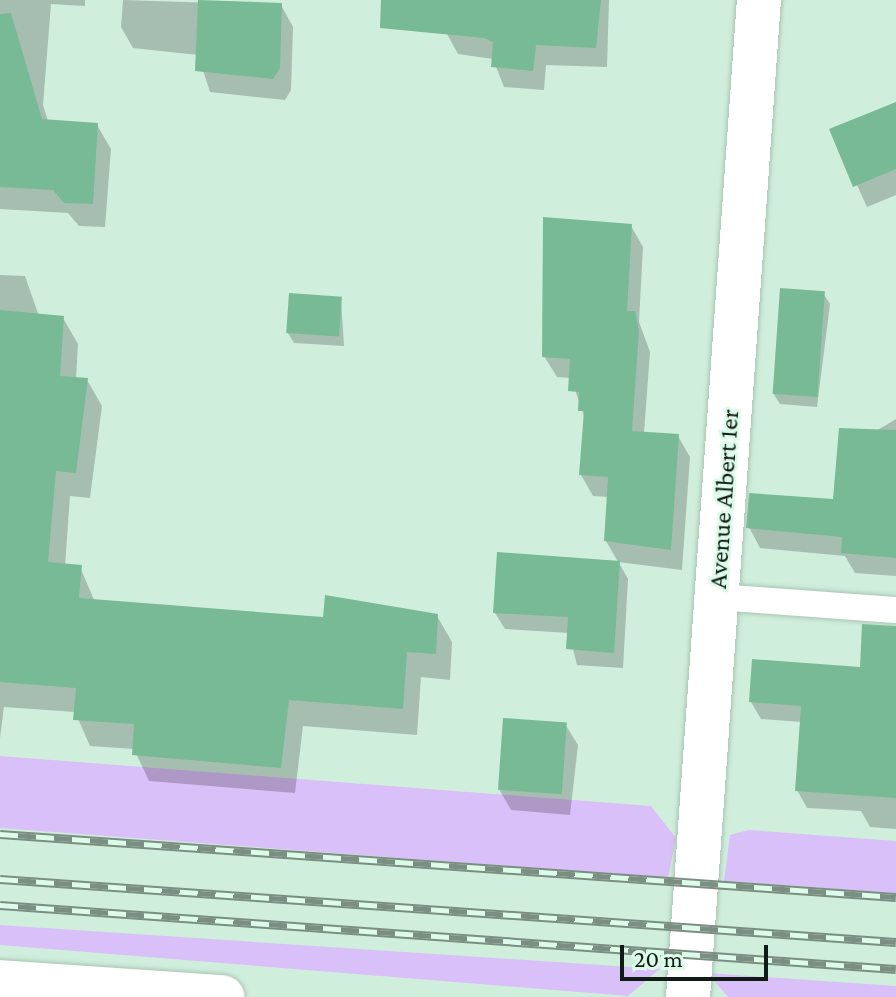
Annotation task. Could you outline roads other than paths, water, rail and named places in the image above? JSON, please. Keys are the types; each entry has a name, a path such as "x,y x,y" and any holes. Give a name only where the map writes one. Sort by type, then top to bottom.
{"street":[{"name":"Avenue Albert 1er","path":"688,997 759,0"},
{"path":"0,982 222,997"}],"lane":[{"path":"717,597 896,610"}],"railway":[{"path":"0,834 896,897"},
{"path":"0,879 896,942"},
{"path":"0,905 896,969"}]}
